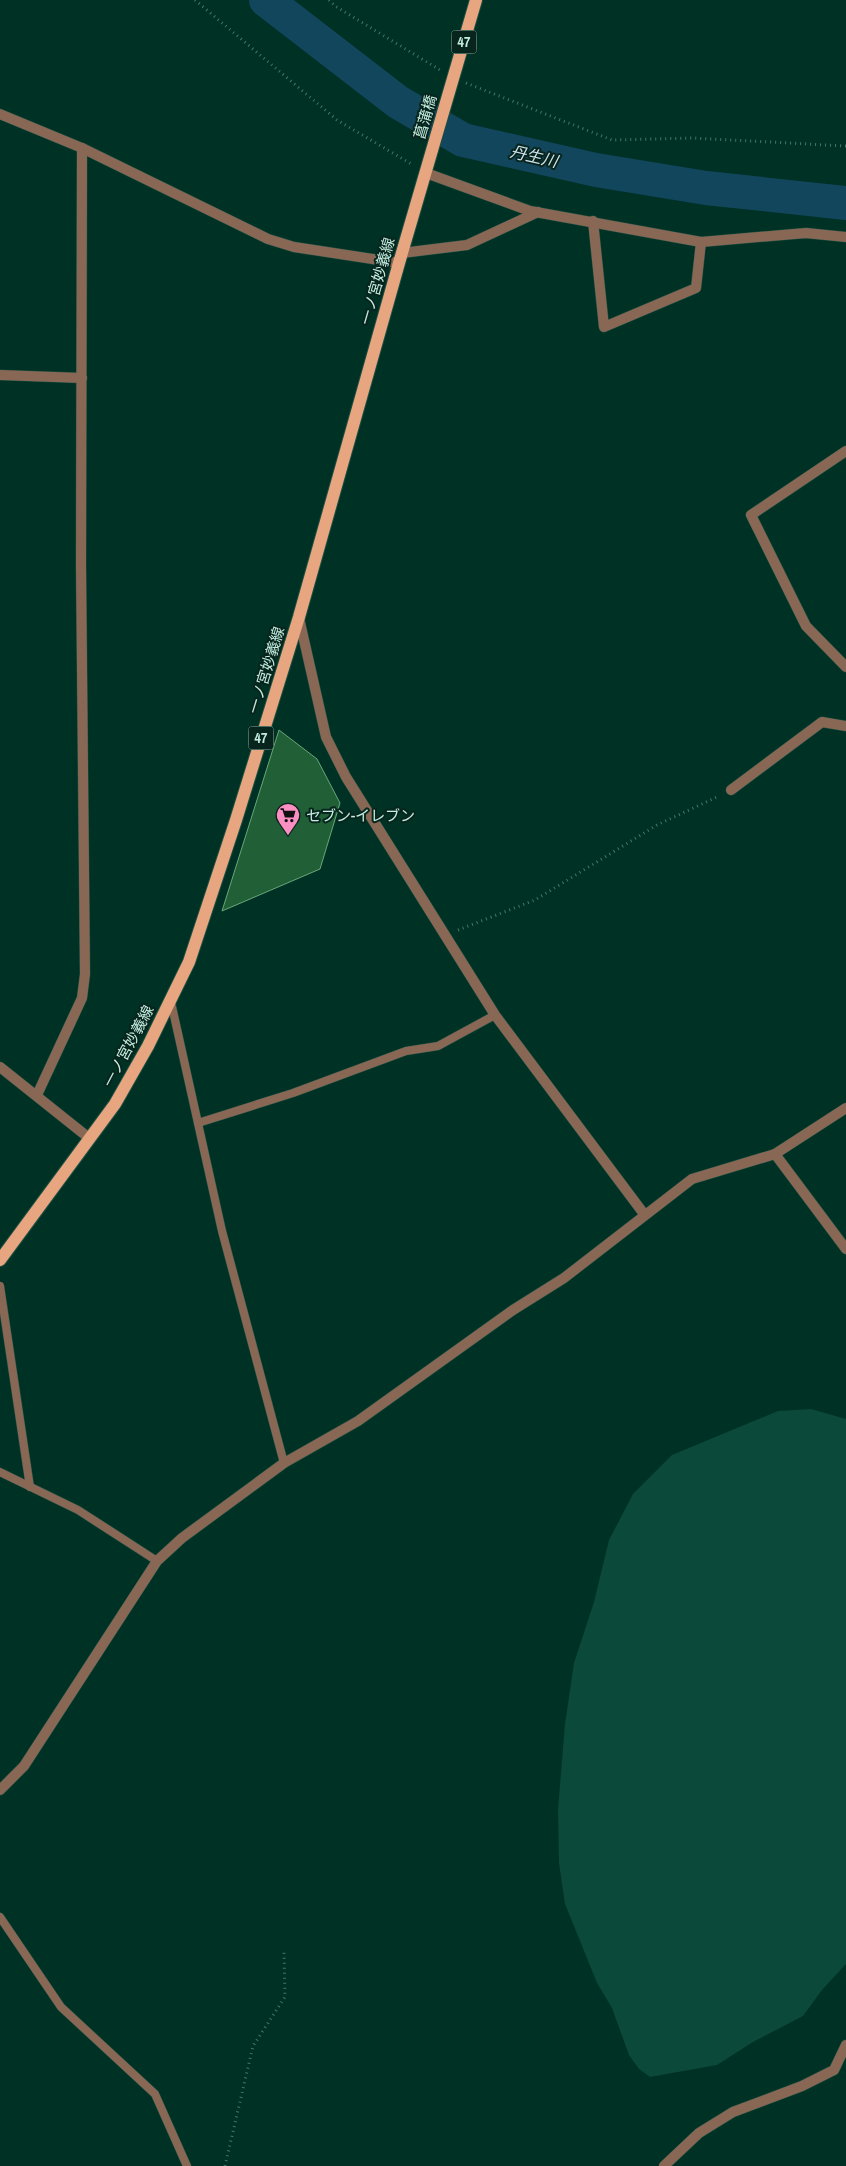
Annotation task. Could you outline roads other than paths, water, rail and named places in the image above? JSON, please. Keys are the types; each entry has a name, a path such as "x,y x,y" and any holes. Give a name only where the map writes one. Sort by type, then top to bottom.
{"main road":[{"name":"菖蒲橋","path":"430,159 476,0"},
{"name":"一ノ宮妙義線","path":"0,1260 115,1104 171,1001 189,962 233,829 299,617 400,258 430,159"}],"street":[{"path":"0,114 82,148 268,239 294,247 400,258 467,245 538,212"},
{"path":"37,1095 82,998 85,974 82,148"},
{"path":"426,172 530,211 701,242 806,234 846,237"},
{"path":"593,221 604,327 696,288 701,242"},
{"path":"0,375 82,378"},
{"path":"846,451 751,515 806,626 846,667"},
{"path":"299,617 326,737 346,777 495,1015 644,1214"},
{"path":"731,790 822,722 846,726"},
{"path":"0,1066 89,1138"},
{"path":"0,1790 24,1766 157,1561 182,1538 284,1463 358,1421 513,1310 564,1278 644,1214 692,1179 775,1154 846,1108"},
{"path":"775,1154 846,1249"},
{"path":"664,2166 699,2133 733,2112 802,2086 834,2070 846,2045"}],"lane":[{"path":"171,1001 222,1231 284,1463"},
{"path":"198,1123 293,1094 406,1051 438,1046 495,1015"},
{"path":"0,1286 30,1487"},
{"path":"0,1472 78,1510 157,1561"},
{"path":"0,1917 61,2007 156,2094 187,2166"}],"waterway":[{"name":"丹生川","path":"266,0 398,102 463,140 596,170 706,188 846,203"}],"place":[{"name":"セブン-イレブン","path":"288,836"}]}
